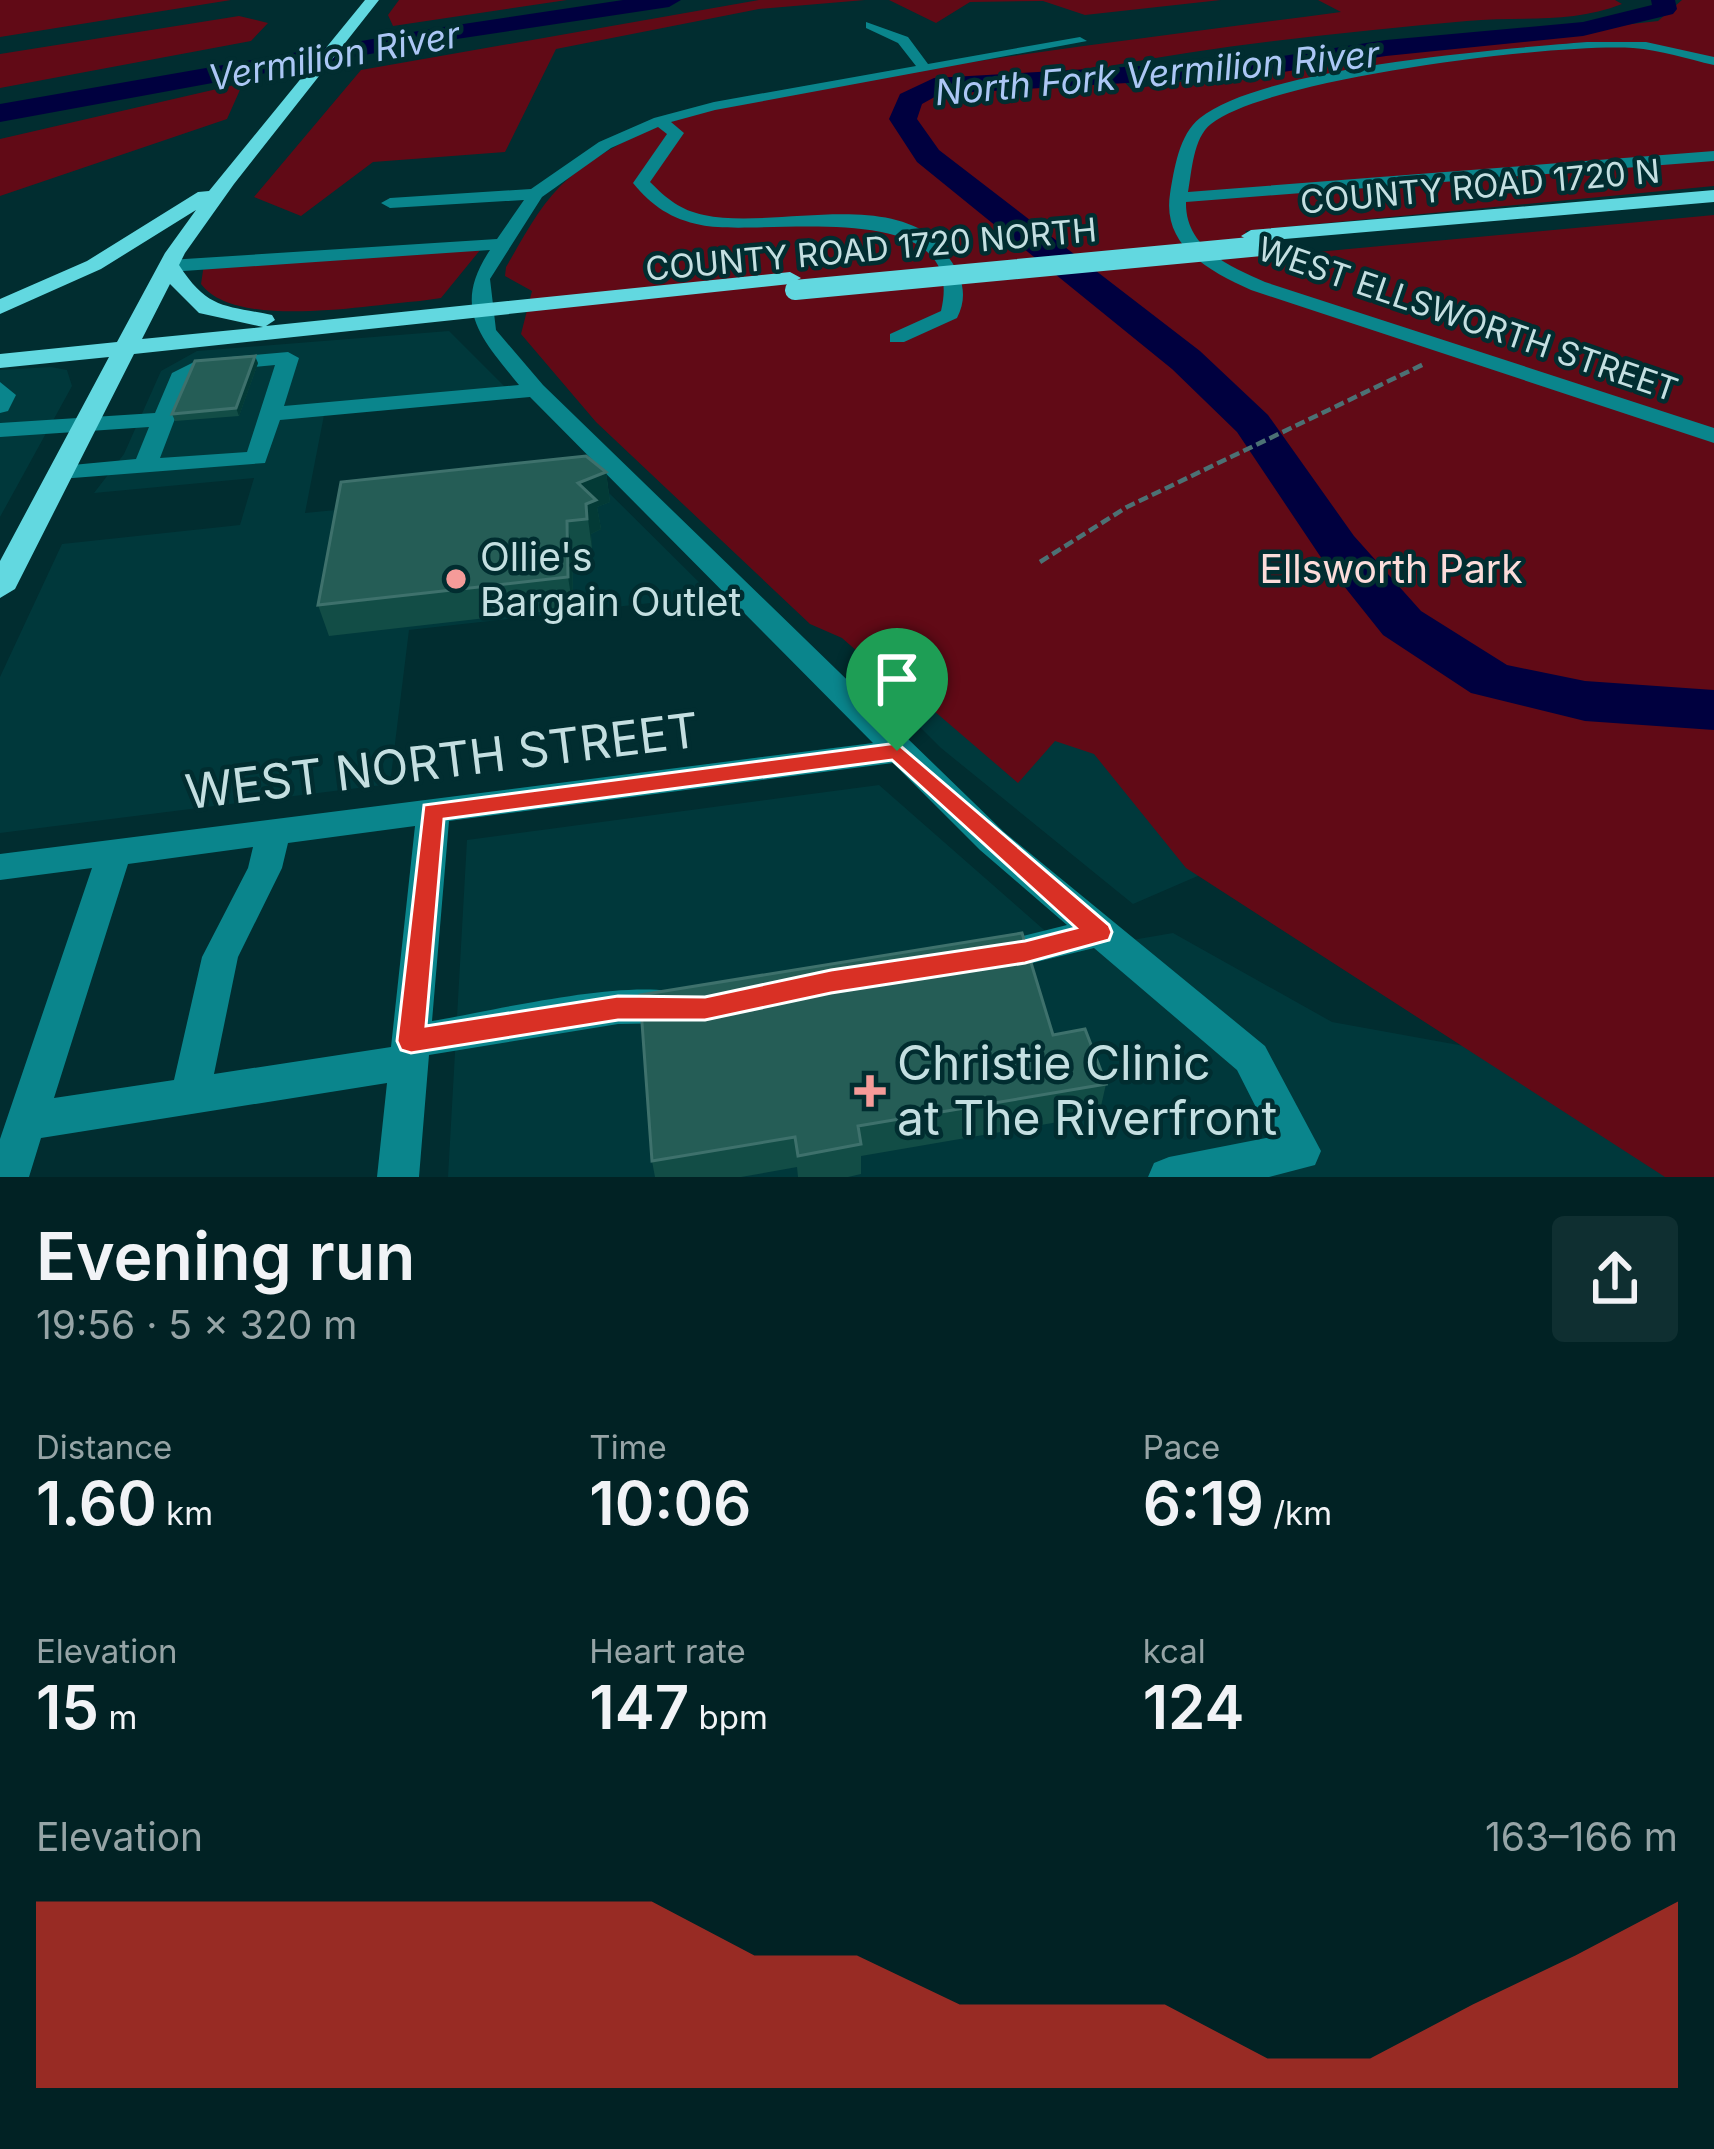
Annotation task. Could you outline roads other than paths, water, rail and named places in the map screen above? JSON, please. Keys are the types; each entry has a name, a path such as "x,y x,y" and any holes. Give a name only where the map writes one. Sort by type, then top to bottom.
{"main road":[{"path":"0,589 12,545 60,472 196,220 372,0"},
{"path":"0,307 48,289 170,221 226,181"},
{"name":"COUNTY ROAD 1720 N","path":"1256,241 1714,196"},
{"name":"COUNTY ROAD 1720 N","path":"1256,241 1714,205"},
{"path":"0,318 165,246 196,220"},
{"name":"COUNTY ROAD 1720 NORTH","path":"126,345 485,311 644,304 792,284 1256,241"},
{"path":"169,266 190,301 204,309 306,326"},
{"path":"0,344 72,340 126,345"},
{"path":"0,361 126,345"}],"street":[{"path":"871,25 903,40 923,66"},
{"path":"1080,41 923,66 659,121 605,145 536,194 480,279 486,331 535,390 992,842 1251,1058 1300,1151 1169,1177"},
{"path":"1178,198 1191,142 1204,121 1227,105 1286,89 1414,66 1624,44 1714,61"},
{"path":"659,121 676,133 640,183 651,202 714,221 881,226 928,241 940,251 956,298 950,314 897,338"},
{"name":"WEST ELLSWORTH STREET","path":"1714,156 1178,198 1174,220 1178,230 1218,269 1258,286 1714,436"},
{"path":"389,203 536,194"},
{"path":"169,266 502,244"},
{"path":"239,362 249,332"},
{"path":"60,472 145,466 257,458 288,358 206,365 180,378 145,466"},
{"path":"0,389 5,395 0,406"},
{"path":"271,414 535,390"},
{"path":"0,430 164,419"},
{"name":"WEST NORTH STREET","path":"0,867 897,751"},
{"path":"398,1177 433,812"},
{"path":"190,1096 220,957 260,880 274,830"},
{"path":"8,1177 115,851"},
{"path":"961,962 1025,952 1100,932"},
{"path":"26,1121 190,1096 618,1008 705,1009"}],"waterway":[{"name":"Vermilion River","path":"0,113 430,36 669,0"},
{"name":"North Fork Vermilion River","path":"1663,0 1665,9 1583,29 1386,48 1264,67 934,86 910,100 903,119 928,156 1186,360 1253,424 1337,546 1402,623 1491,680 1585,701 1714,710"}],"place":[{"name":"Ollie's Bargain Outlet","path":"456,579"},
{"name":"Christie Clinic at The Riverfront","path":"870,1091"}],"park label":[{"name":"Ellsworth Park","path":"1391,569"}]}
